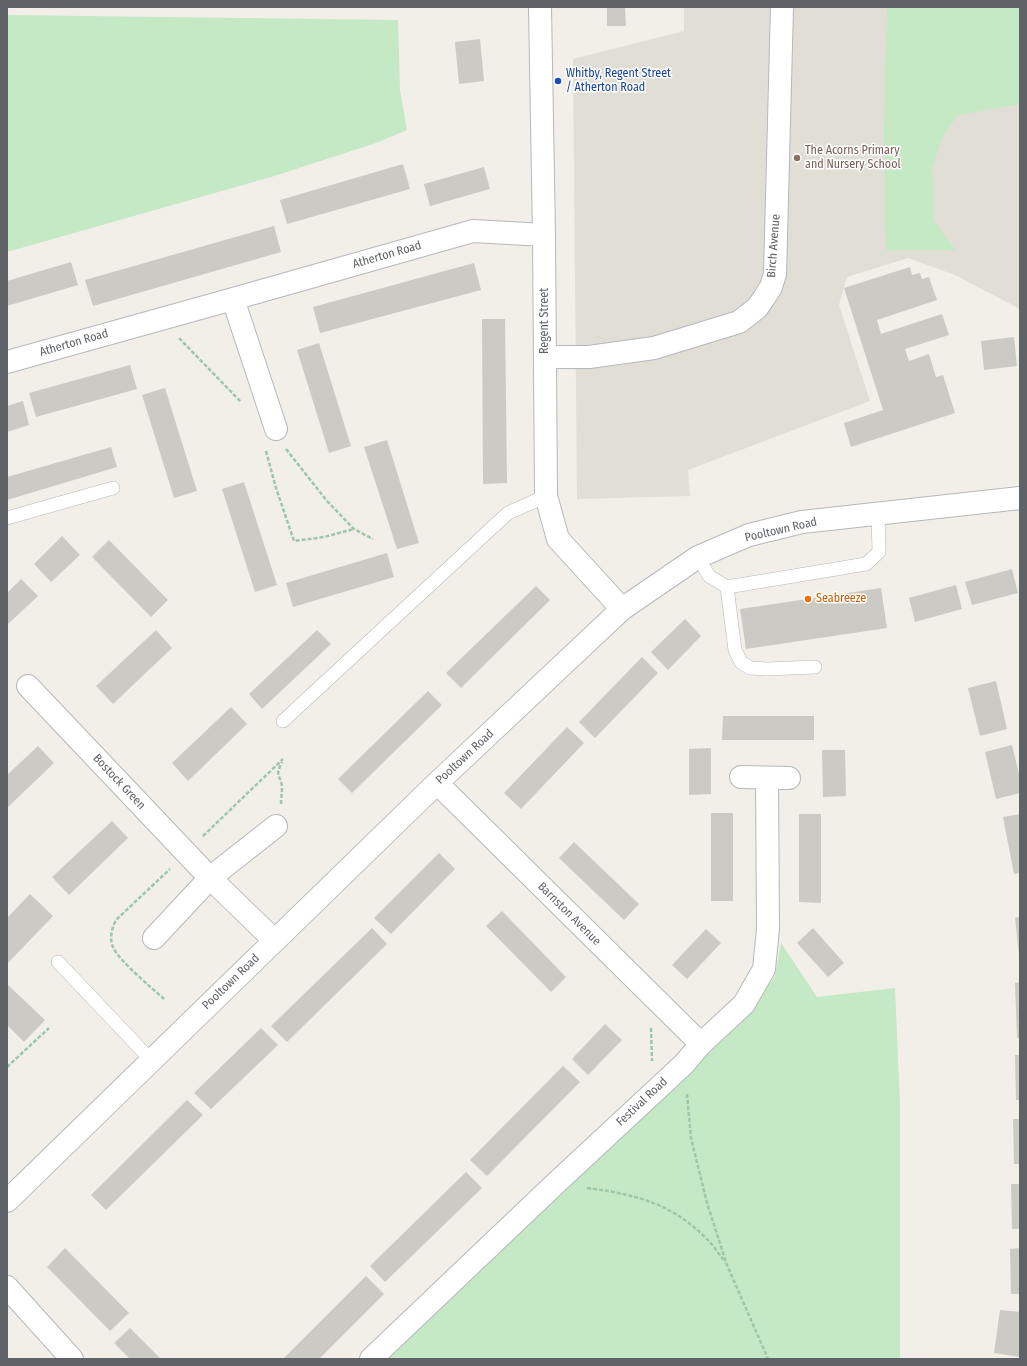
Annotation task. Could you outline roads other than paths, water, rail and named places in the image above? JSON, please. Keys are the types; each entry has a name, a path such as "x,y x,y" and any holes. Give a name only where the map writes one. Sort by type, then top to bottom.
{"street":[{"name":"Regent Street","path":"540,7 544,235 546,496 558,539 622,609"},
{"name":"Birch Avenue","path":"545,357 589,357 654,348 739,322 757,308 764,298 775,274 782,7"},
{"name":"Atherton Road","path":"7,362 473,231 544,235"},
{"path":"234,299 270,429"},
{"name":"Pooltown Road","path":"7,1201 437,783 622,609 698,557 750,535 802,522 1020,498"},
{"name":"Bostock Green","path":"28,686 210,878 274,940"},
{"path":"741,777 789,778"},
{"name":"Festival Road","path":"371,1359 684,1064 701,1044 744,1004 764,970 768,929 767,778"},
{"name":"Barnston Avenue","path":"437,783 701,1044"},
{"path":"154,938 210,878 276,826"},
{"path":"7,1287 72,1359"}],"lane":[{"path":"7,518 113,488"},
{"path":"283,721 508,513 546,496"},
{"path":"698,557 710,576 727,587 866,564 879,552 878,513"},
{"path":"727,587 736,650 741,662 750,668 767,669 814,667"},
{"path":"58,962 151,1060"}],"place":[{"name":"Whitby, Regent Street / Atherton Road","path":"558,81"},
{"name":"The Acorns Primary and Nursery School","path":"797,158"},
{"name":"Seabreeze","path":"808,599"}]}
